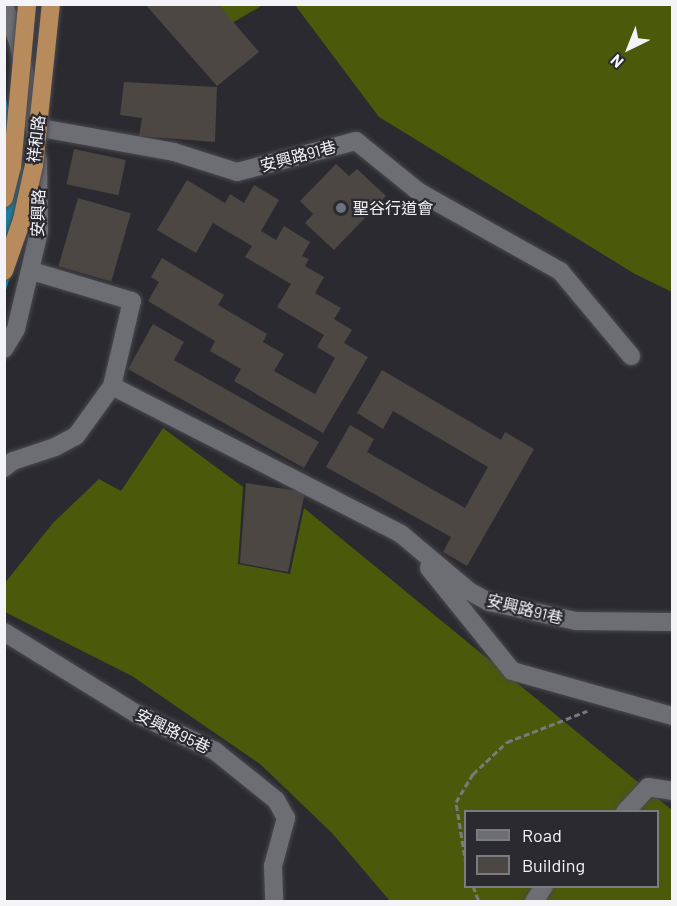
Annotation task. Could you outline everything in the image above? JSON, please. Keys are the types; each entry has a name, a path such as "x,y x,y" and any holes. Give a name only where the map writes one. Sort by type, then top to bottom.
{"main road":[{"name":"祥和路","path":"4,198 12,167 27,4"},
{"name":"祥和路","path":"4,271 22,220 34,165 51,4"}],"street":[{"name":"安興路","path":"4,5 18,41 35,127 39,232 32,271 16,328 4,349"},
{"name":"安興路91巷","path":"35,127 174,152 237,172 356,141 419,192 560,271 631,356"},
{"path":"9,464 55,447 76,436 111,387 132,300 32,271"},
{"name":"安興路91巷","path":"111,387 401,534 469,591 489,602 576,621 672,622"},
{"path":"401,534 512,670 672,716"},
{"name":"安興路95巷","path":"4,632 135,713 215,751 276,800 286,818 273,866 274,902"},
{"path":"627,810 648,787 672,792"},
{"path":"534,902 543,888"}],"path":[{"path":"464,857 456,802 473,774 507,742 613,699"}],"green space":[{"path":"219,5 263,5 232,23"},
{"path":"295,5 672,5 672,292 635,274 379,117"},
{"path":"163,428 243,487 238,564 290,574 304,508 672,810 672,901 390,901 332,833 260,764 132,676 5,612 4,584 53,523 99,479 121,491"}],"water":[{"path":"4,91 26,178 25,230 5,293"}],"building":[{"path":"145,4 218,4 259,52 217,86"},
{"path":"124,82 217,87 215,142 139,136 142,118 120,115"},
{"path":"74,149 126,160 118,195 67,184"},
{"name":"聖谷行道會","path":"336,164 349,176 357,169 386,196 334,250 305,223 313,214 300,201"},
{"path":"187,180 225,203 230,194 244,203 254,185 279,200 261,231 276,240 284,226 310,242 302,256 309,259 305,266 324,277 315,293 341,308 334,319 352,330 344,343 368,357 323,433 234,381 241,369 210,351 215,341 148,301 159,282 151,277 162,258 224,295 218,305 267,334 263,342 284,354 274,371 315,394 335,358 317,347 324,335 277,307 291,284 245,257 252,246 213,223 196,253 157,230"},
{"path":"78,198 131,213 111,281 58,266"},
{"path":"153,324 184,342 174,360 319,442 304,468 128,369"},
{"path":"382,370 501,440 505,432 534,449 467,566 443,552 451,537 326,467 350,425 374,439 367,452 465,508 488,467 393,411 383,429 357,413"},
{"path":"246,483 305,492 288,572 240,563"}],"place":[{"name":"聖谷行道會","path":"341,208"}]}
